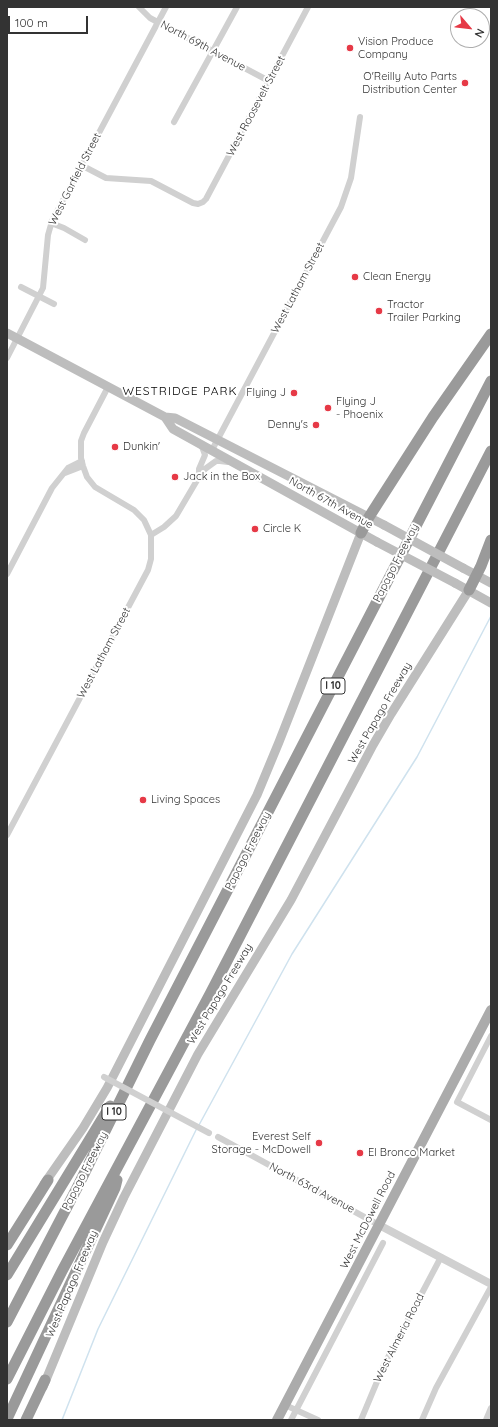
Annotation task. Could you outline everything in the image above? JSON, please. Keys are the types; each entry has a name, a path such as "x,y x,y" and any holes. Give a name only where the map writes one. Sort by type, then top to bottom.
{"highway":[{"path":"361,532 434,417 491,334"},
{"name":"Papago Freeway","path":"7,1322 79,1184 150,1040 491,381"},
{"name":"I 10","path":"7,1379 62,1271 214,987 491,451"},
{"path":"466,594 477,575 491,540"},
{"path":"7,1275 150,1040"},
{"path":"7,1419 115,1188 124,1154"},
{"path":"7,1245 48,1180"},
{"path":"26,1420 45,1380"}],"main road":[{"name":"North 67th Avenue","path":"7,332 165,417 175,418 384,525 491,583"},
{"name":"North 67th Avenue","path":"165,417 173,429 377,542 455,583 466,594 490,602"},
{"path":"7,1238 83,1128 106,1088 257,795 361,532"},
{"name":"West Papago Freeway","path":"30,1420 45,1380 103,1242 121,1203 198,1054 291,900 391,714 466,594"},
{"name":"West McDowell Road","path":"277,1420 491,1010"}],"street":[{"name":"North 69th Avenue","path":"138,7 146,15 158,22 269,81"},
{"name":"West Garfield Street","path":"7,358 40,296 45,283 48,235 51,224 166,7"},
{"path":"174,122 237,7"},
{"name":"West Roosevelt Street","path":"82,165 106,178 150,181 193,203 200,204 206,199 308,7"},
{"name":"West Latham Street","path":"212,450 342,207 351,178 360,117"},
{"path":"51,224 64,228 85,240"},
{"path":"21,286 54,304"},
{"path":"108,387 81,441 82,464 87,477 95,487 134,510 144,520 152,535 176,516 199,477 211,465 220,460 244,468"},
{"path":"199,477 199,468 205,455 201,444"},
{"path":"7,574 52,488 68,468 82,464"},
{"name":"West Latham Street","path":"7,836 148,570 152,550 152,535"},
{"path":"491,1036 457,1102 491,1120"},
{"path":"104,1077 209,1133"},
{"name":"North 63rd Avenue","path":"218,1138 491,1284"},
{"path":"291,1420 383,1243"},
{"name":"West Almeria Road","path":"361,1420 384,1365 441,1257"},
{"path":"422,1420 436,1388 491,1287"},
{"path":"285,1405 318,1420"},
{"path":"486,1420 491,1408"}],"waterway":[{"path":"199,1125 292,954 417,757 491,616"},
{"path":"62,1420 98,1329 197,1128"}],"place":[{"name":"Vision Produce Company","path":"350,48"},
{"name":"O'Reilly Auto Parts Distribution Center","path":"465,83"},
{"name":"Clean Energy","path":"355,277"},
{"name":"Tractor Trailer Parking","path":"379,311"},
{"name":"Flying J","path":"294,393"},
{"name":"Flying J - Phoenix","path":"328,408"},
{"name":"Denny's","path":"316,425"},
{"name":"Dunkin'","path":"115,447"},
{"name":"Jack in the Box","path":"175,477"},
{"name":"Circle K","path":"255,529"},
{"name":"Living Spaces","path":"143,800"},
{"name":"Everest Self Storage - McDowell","path":"319,1143"},
{"name":"El Bronco Market","path":"360,1153"}],"district":[{"name":"WESTRIDGE PARK","path":"180,391"}]}
